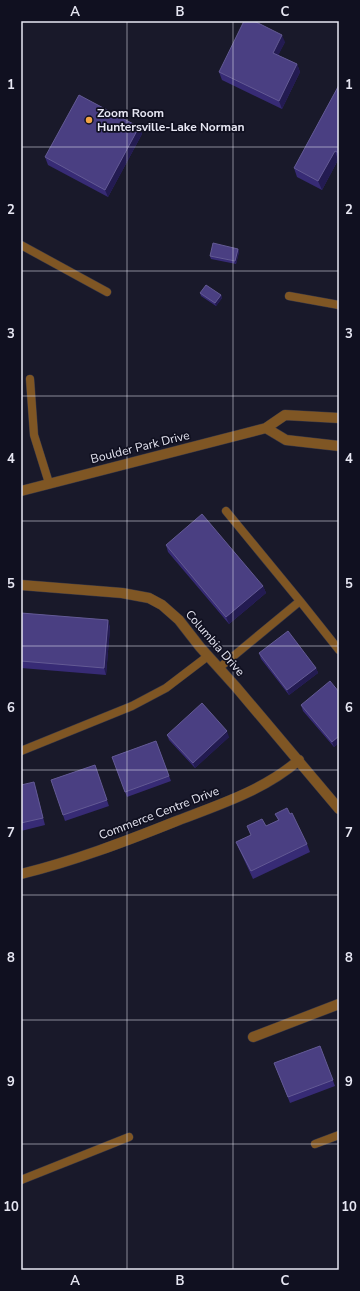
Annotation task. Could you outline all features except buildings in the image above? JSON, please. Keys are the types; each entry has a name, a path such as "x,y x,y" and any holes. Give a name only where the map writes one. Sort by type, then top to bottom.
{"street":[{"name":"Boulder Park Drive","path":"21,491 266,428 285,415 339,418"},
{"path":"266,428 286,440 339,446"},
{"name":"Columbia Drive","path":"21,585 122,593 149,598 162,605 179,620 339,809"},
{"name":"Commerce Centre Drive","path":"21,874 46,868 110,847 236,798 267,784 299,760"},
{"path":"253,1037 339,1004"}],"lane":[{"path":"21,245 108,292"},
{"path":"290,296 339,305"},
{"path":"30,380 34,435 49,483"},
{"path":"226,511 339,650"},
{"path":"219,668 300,601"},
{"path":"21,751 132,706 166,688 208,656"},
{"path":"315,1144 339,1135"},
{"path":"21,1180 129,1137"}],"place":[{"name":"Zoom Room Huntersville-Lake Norman","path":"89,120"}]}
